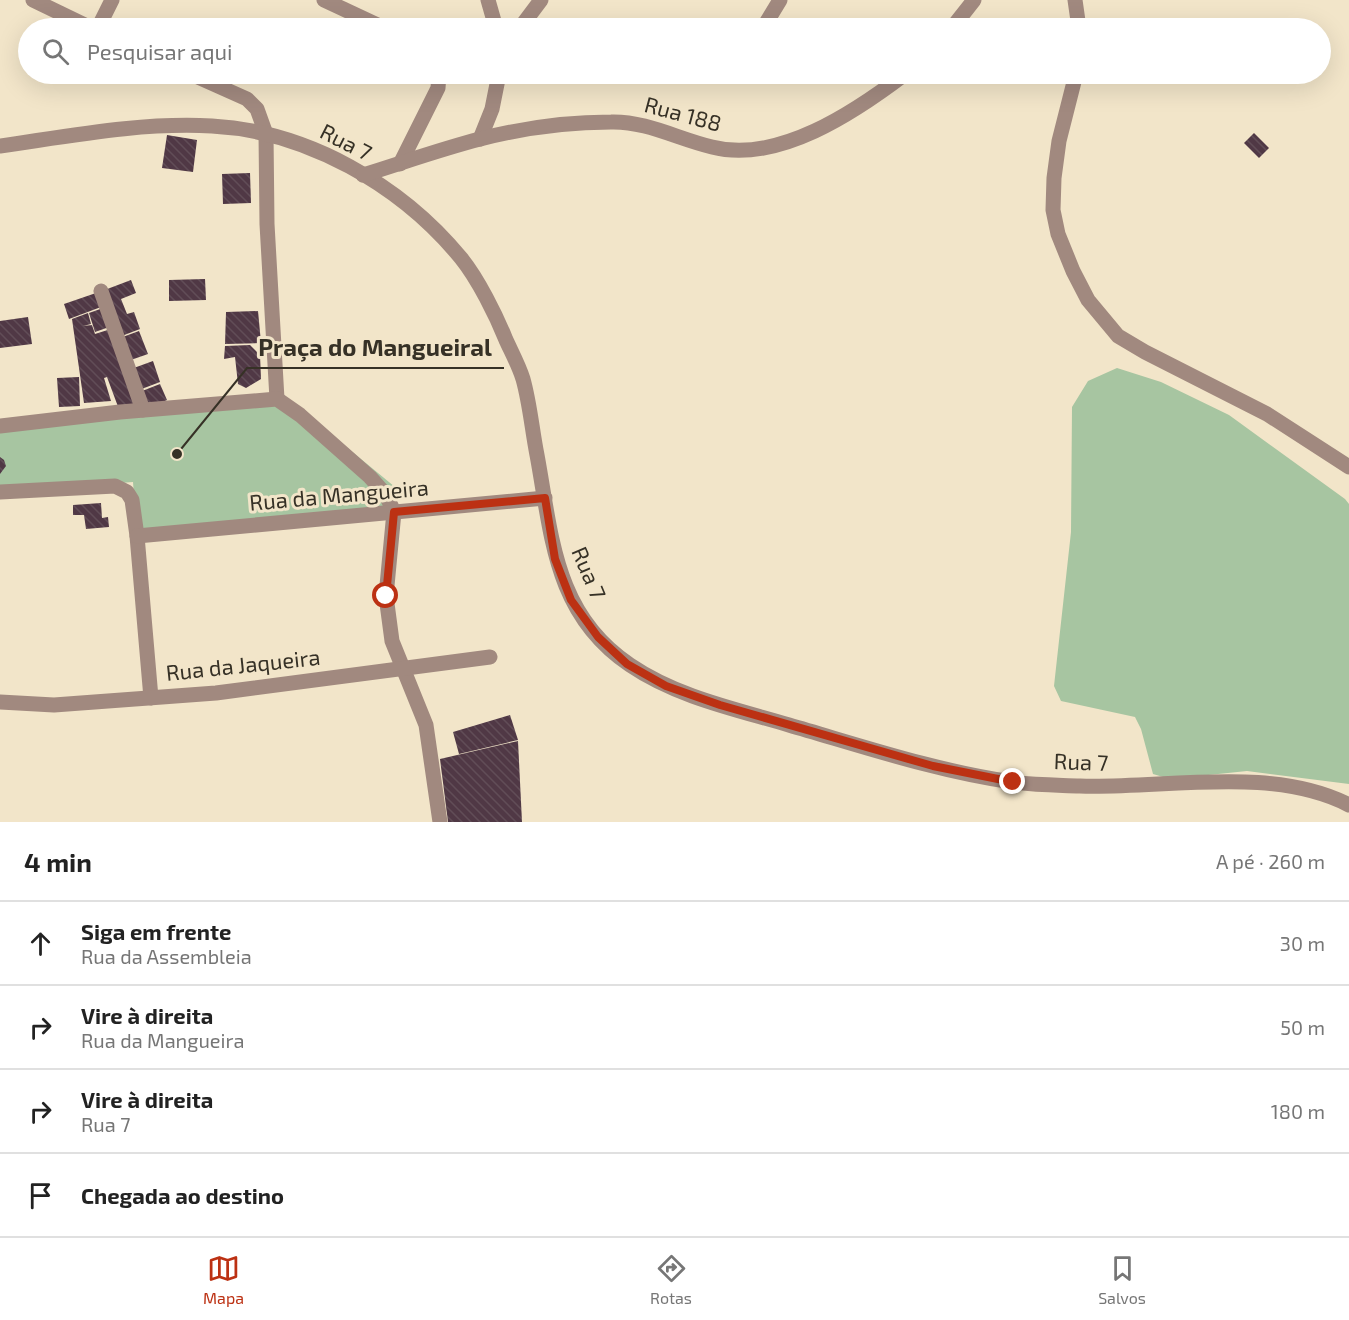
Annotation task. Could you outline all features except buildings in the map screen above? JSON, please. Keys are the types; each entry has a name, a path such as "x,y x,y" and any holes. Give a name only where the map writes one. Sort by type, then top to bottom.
{"street":[{"path":"33,0 70,18"},
{"path":"103,18 112,0"},
{"path":"324,0 363,18"},
{"path":"488,0 493,18"},
{"path":"528,18 541,0"},
{"path":"769,18 780,0"},
{"path":"960,18 974,0"},
{"path":"1075,0 1078,18"},
{"path":"213,84 247,99 257,109 266,134 267,224 277,399"},
{"path":"400,164 438,84"},
{"path":"480,138 492,109 497,84"},
{"name":"Rua 188","path":"363,175 480,138 552,125 613,122 642,124 678,138 715,148 746,152 779,144 840,118 870,101 892,84"},
{"path":"1073,84 1059,141 1054,177 1053,210 1058,234 1073,272 1088,300 1118,336 1267,414 1349,466"},
{"name":"Rua 7","path":"0,146 151,126 215,126 266,134 319,151 392,194 426,223 462,260 497,318 522,377 555,559 571,600 598,637 627,664 666,686 720,705 933,766 1013,782 1083,786 1227,782 1293,786 1338,799 1349,805"},
{"path":"100,291 143,410"},
{"path":"0,426 143,410 277,399 300,415 370,477 386,495 394,512 386,596 392,641 426,724 440,822"},
{"path":"0,492 115,486 127,492 132,500 137,536 152,698"},
{"name":"Rua da Mangueira","path":"137,536 545,498"},
{"name":"Rua da Jaqueira","path":"0,702 54,705 216,693 490,657"}],"green space":[{"path":"1117,368 1161,382 1229,415 1349,504 1349,784 1247,771 1170,779 1153,774 1141,729 1135,717 1061,701 1054,686 1071,532 1072,407 1088,381"},
{"path":"282,394 395,487 394,512 137,536 133,482 0,492 0,426"}],"place":[{"name":"Praça do Mangueiral","path":"177,454"}],"route":[{"path":"386,596 394,512 545,498 555,559 571,600 598,637 627,664 666,686 720,705 933,766 1013,782"}]}
